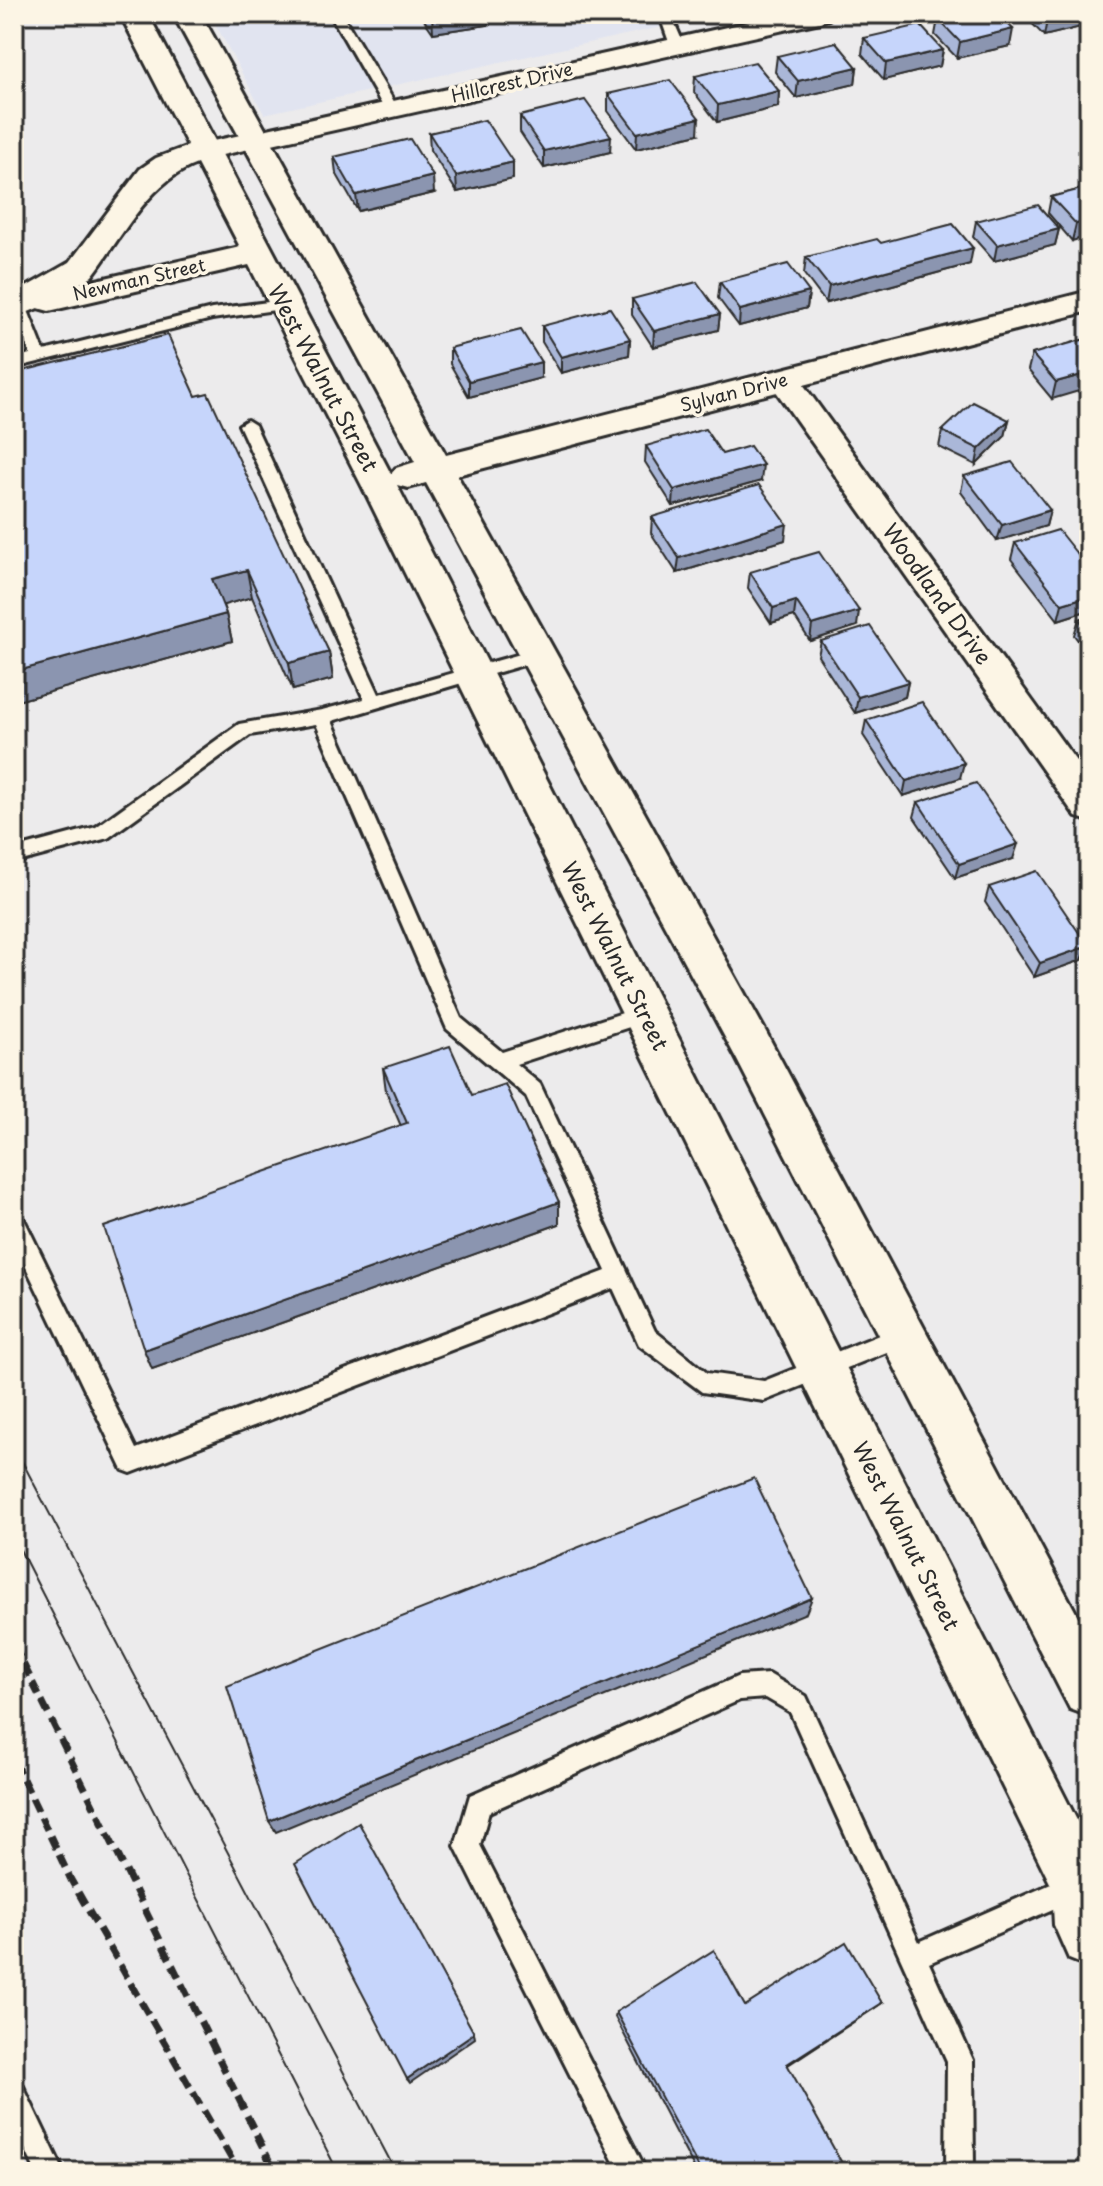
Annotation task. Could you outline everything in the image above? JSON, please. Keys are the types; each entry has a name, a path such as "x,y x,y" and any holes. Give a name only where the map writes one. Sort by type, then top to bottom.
{"main road":[{"name":"West Walnut Street","path":"134,14 379,484 1084,1893"},
{"path":"187,14 751,1045 1089,1690"},
{"name":"Newman Street","path":"17,308 81,269 151,176 167,164 204,151"},
{"name":"Newman Street","path":"17,308 258,253"},
{"name":"Sylvan Drive","path":"379,484 1089,301"},
{"path":"1084,1893 1082,1925 1089,1939"}],"street":[{"name":"Hillcrest Drive","path":"204,151 820,14"},
{"name":"Woodland Drive","path":"784,380 1089,807"}],"lane":[{"path":"336,14 392,110"},
{"path":"670,14 668,22 677,45"},
{"path":"14,363 212,314 284,305"},
{"path":"17,308 39,358"},
{"path":"247,425 374,702"},
{"path":"14,856 102,833 245,729 322,717 538,655"},
{"path":"322,717 454,1023 533,1090 647,1338 702,1382 764,1391 904,1335"},
{"path":"499,1061 644,1014"},
{"path":"14,1220 131,1462 619,1276"},
{"path":"633,2172 467,1846 479,1804 739,1688 769,1686 798,1704 960,2060 960,2172"},
{"path":"914,1957 1084,1893"},
{"path":"14,2095 50,2172"}],"shaded area":[{"path":"210,14 720,14 264,114"}],"building":[{"path":"958,14 998,14 1013,29 960,42 938,19"},
{"path":"1042,14 1071,14 1047,20"},
{"path":"920,25 943,50 886,63 864,38"},
{"path":"836,42 857,67 798,81 777,56"},
{"path":"755,62 779,91 718,105 695,76"},
{"path":"670,80 699,118 637,133 608,94"},
{"path":"585,100 611,136 544,151 520,116"},
{"path":"485,120 513,162 456,176 429,133"},
{"path":"410,139 433,176 356,195 334,157"},
{"path":"1089,187 1089,221 1076,224 1051,197"},
{"path":"1038,205 1059,229 997,245 976,221"},
{"path":"953,224 973,248 829,286 806,257 877,239 881,243"},
{"path":"788,264 809,292 740,310 720,282"},
{"path":"697,282 720,314 654,331 632,299"},
{"path":"610,308 630,339 561,357 542,326"},
{"path":"521,330 541,362 469,381 450,348"},
{"path":"168,335 196,396 208,393 329,652 289,663 247,570 212,579 226,614 14,672 14,373"},
{"path":"1089,338 1089,373 1056,382 1032,354"},
{"path":"973,402 1009,420 979,449 942,431"},
{"path":"705,429 722,454 750,446 763,465 674,490 646,446"},
{"path":"1012,462 1050,510 1002,525 964,476"},
{"path":"759,485 787,524 679,558 652,517"},
{"path":"1058,530 1089,569 1089,596 1062,604 1015,543"},
{"path":"819,552 859,611 812,625 796,601 773,608 750,572"},
{"path":"1089,616 1089,633 1079,619"},
{"path":"870,626 908,682 858,697 821,641"},
{"path":"922,702 964,763 906,781 866,720"},
{"path":"976,783 1018,844 959,864 918,802"},
{"path":"1037,871 1088,946 1040,963 989,887"},
{"path":"450,1046 472,1095 505,1084 559,1202 144,1350 104,1227 407,1123 383,1068"},
{"path":"754,1478 812,1598 269,1821 227,1686"},
{"path":"359,1823 474,2033 407,2079 295,1864"},
{"path":"846,1942 882,2003 787,2064 843,2165 832,2172 701,2172 616,2012 714,1950 745,2006"}],"tram line":[{"path":"14,1446 396,2172"},
{"path":"14,1538 338,2172"}],"railway":[{"path":"14,1645 275,2172"},
{"path":"14,1760 71,1880 239,2172"}]}
